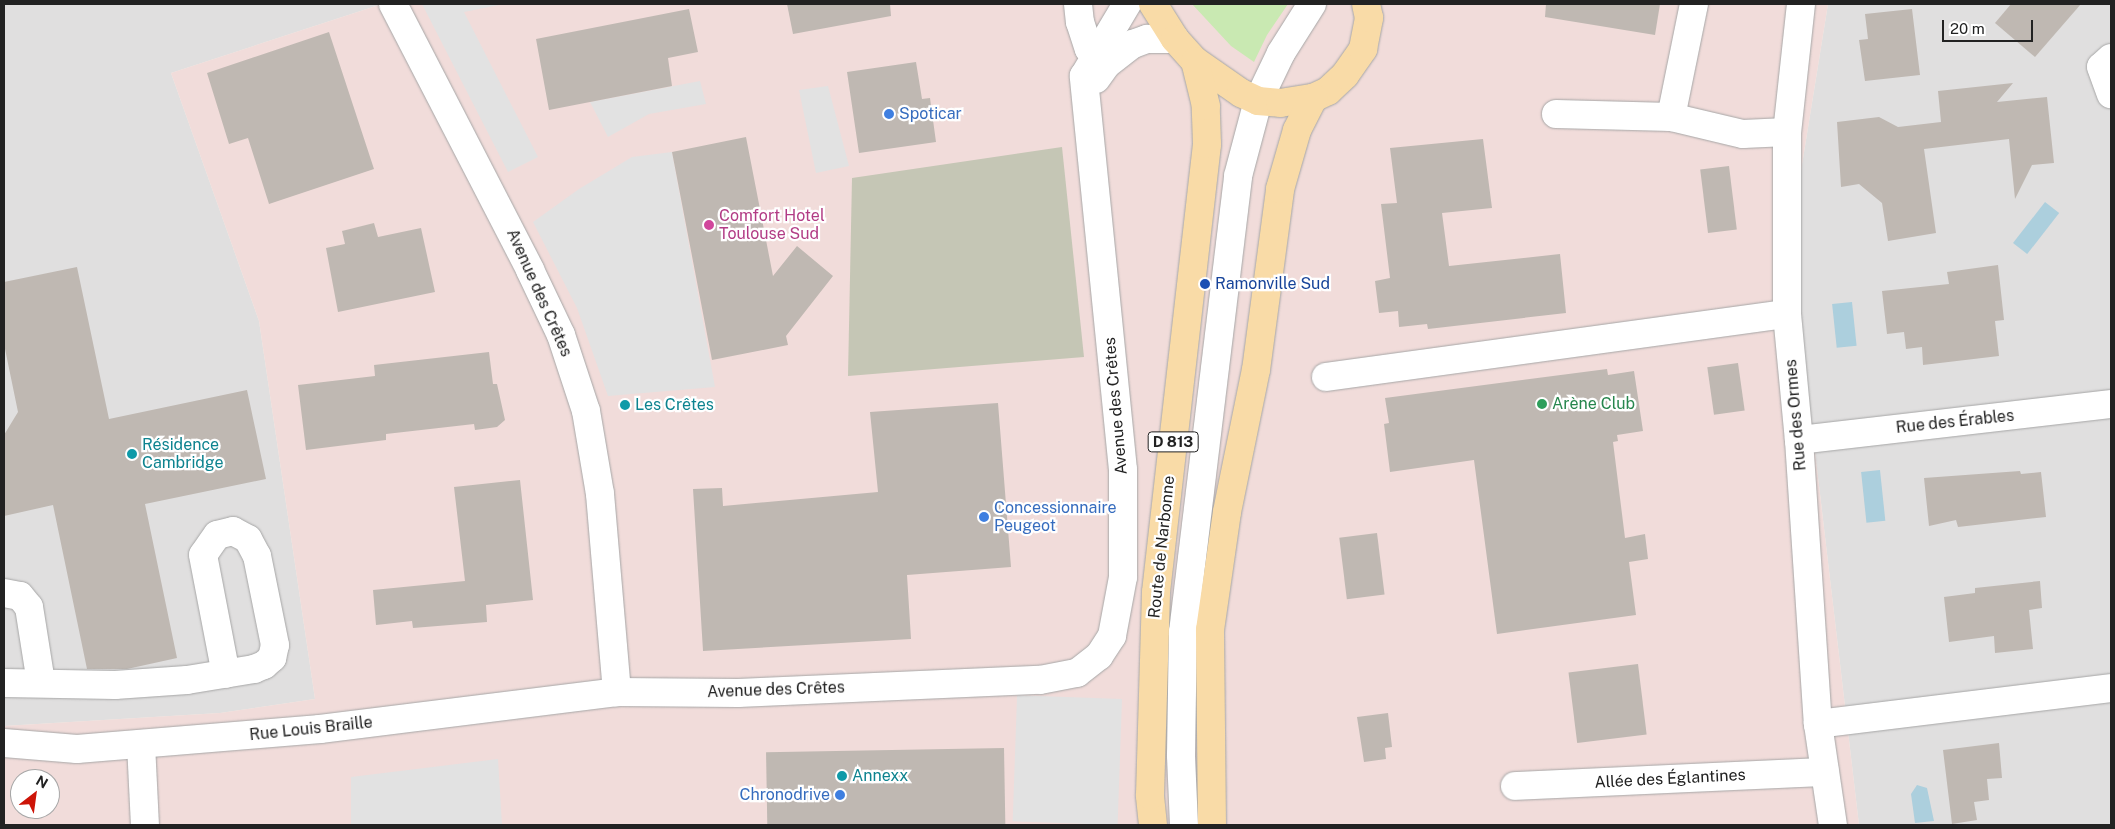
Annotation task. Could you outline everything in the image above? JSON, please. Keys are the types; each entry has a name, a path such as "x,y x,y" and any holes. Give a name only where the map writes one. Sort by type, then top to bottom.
{"main road":[{"name":"D 813","path":"1153,4 1175,39 1195,61 1228,85 1258,101 1280,103 1313,98 1328,91 1345,75 1363,48 1369,18 1366,4"},
{"name":"Route de Narbonne","path":"1153,825 1150,795 1156,592 1207,144 1206,106 1195,61"},
{"path":"1212,825 1210,630 1227,512 1256,370 1280,189 1297,130 1313,98"}],"street":[{"name":"Avenue des Crêtes","path":"393,4 538,286 561,335 586,411 600,494 617,692 738,693 1040,680 1077,673 1099,656 1112,636 1119,608 1123,576 1123,470 1084,76 1127,4"},
{"path":"1078,4 1080,22 1089,49 1096,55"},
{"path":"1184,825 1181,755 1183,632 1238,176 1258,101 1281,53 1312,4"},
{"path":"1672,117 1694,4"},
{"name":"Rue des Ormes","path":"1801,4 1787,132 1786,314 1799,440 1818,724 1833,825"},
{"path":"1086,98 1107,64 1120,52 1147,39 1175,39"},
{"path":"2111,58 2101,67 2111,94"},
{"path":"1556,114 1672,117 1743,134 1787,132"},
{"path":"1326,377 1786,314"},
{"name":"Rue des Érables","path":"1799,440 2111,404"},
{"path":"4,683 116,685 187,680 226,674 264,665 272,658 275,645 254,547 241,533 233,531 217,535 203,555 226,674"},
{"path":"4,593 20,596 29,607 41,683"},
{"path":"1818,724 2111,688"},
{"name":"Rue Louis Braille","path":"4,743 77,749 142,744 320,729 617,692"},
{"path":"142,744 145,825"},
{"name":"Allée des Églantines","path":"1515,786 1825,772"}],"shaded area":[{"path":"4,4 382,4 171,73 259,321 315,699 220,713 4,726"},
{"path":"382,4 1828,4 1790,239 1859,825 4,825 4,726 220,713 315,699 259,321 171,73"},
{"path":"422,4 504,4 464,12 538,157 508,172"},
{"path":"1828,4 2111,4 2111,825 1859,825 1790,239"},
{"path":"700,81 706,104 649,114 608,137 590,102"},
{"path":"828,86 849,166 816,173 799,90"},
{"path":"1062,147 1084,357 848,376 852,178"},
{"path":"672,152 715,387 608,396 577,308 533,222 579,189 632,157"},
{"path":"1017,695 1122,699 1118,825 1013,821"},
{"path":"498,759 502,825 351,825 351,777"}],"green space":[{"path":"1192,4 1288,4 1267,35 1254,62 1231,46"}],"water":[{"path":"2045,202 2059,213 2027,254 2013,243"},
{"path":"1852,302 1857,346 1837,348 1832,304"},
{"path":"1880,470 1885,521 1866,523 1861,472"},
{"path":"1917,785 1927,788 1934,821 1915,823 1911,794"}],"building":[{"path":"787,4 890,4 891,16 793,34"},
{"path":"1546,4 1660,4 1655,35 1545,17"},
{"path":"2011,4 2081,4 2035,57 1995,23"},
{"path":"689,9 698,52 668,58 672,86 549,110 536,39"},
{"path":"1912,9 1920,75 1865,81 1859,40 1868,39 1865,14"},
{"path":"329,32 374,169 269,204 248,138 229,144 207,73"},
{"path":"916,62 922,99 930,98 936,142 859,153 847,72"},
{"path":"2013,83 1997,102 2047,97 2054,163 2032,165 2015,199 2009,139 1924,149 1936,233 1888,241 1882,203 1859,184 1841,187 1837,122 1879,117 1898,127 1941,122 1938,91"},
{"path":"746,137 773,276 797,246 833,276 786,336 788,345 712,360 672,152"},
{"path":"1483,139 1492,208 1442,213 1449,266 1560,254 1566,313 1428,329 1427,324 1399,327 1398,311 1379,313 1375,281 1390,278 1381,204 1397,203 1390,148"},
{"path":"1729,166 1737,230 1708,233 1700,170"},
{"path":"374,223 378,237 421,228 435,292 338,312 326,248 345,244 342,231"},
{"path":"1998,265 2004,320 1995,321 1999,356 1923,365 1922,347 1906,349 1904,332 1887,334 1882,291 1949,284 1947,272"},
{"name":"Résidence Cambridge","path":"77,267 109,419 247,390 266,479 145,504 177,658 127,669 87,669 53,505 4,516 4,435 18,412 4,344 4,282"},
{"path":"489,352 493,384 497,384 505,420 497,427 475,430 474,424 386,434 386,440 306,450 298,385 375,376 374,365"},
{"path":"1738,363 1745,411 1714,415 1707,367"},
{"path":"1607,369 1608,375 1634,371 1643,431 1617,435 1618,441 1613,442 1625,538 1645,534 1648,559 1629,562 1636,615 1497,634 1474,460 1390,472 1384,424 1389,423 1385,398"},
{"path":"998,403 1011,567 907,575 911,639 703,651 693,489 722,488 723,506 878,492 870,412"},
{"path":"2020,471 2021,474 2041,472 2046,517 1958,527 1956,520 1929,526 1924,478"},
{"path":"520,480 533,600 486,605 487,622 413,628 412,621 376,625 373,590 465,581 454,487"},
{"path":"1377,533 1385,595 1347,599 1339,538"},
{"path":"2040,581 2042,608 2029,610 2033,649 1995,653 1994,636 1949,642 1944,597 1975,593 1975,588"},
{"path":"1638,664 1647,734 1577,743 1569,673"},
{"path":"1388,713 1392,747 1385,748 1386,759 1364,762 1357,717"},
{"path":"1999,743 2002,778 1987,779 1989,800 1974,802 1977,820 1952,824 1943,750"},
{"name":"Annexx","path":"1004,748 1005,825 767,825 766,752"}],"place":[{"name":"Spoticar","path":"889,114"},
{"name":"Comfort Hotel Toulouse Sud","path":"709,225"},
{"name":"Ramonville Sud","path":"1205,284"},
{"name":"Arène Club","path":"1542,404"},
{"name":"Les Crêtes","path":"625,405"},
{"name":"Résidence Cambridge","path":"132,454"},
{"name":"Concessionnaire Peugeot","path":"984,517"},
{"name":"Annexx","path":"842,776"},
{"name":"Chronodrive","path":"840,795"}]}
